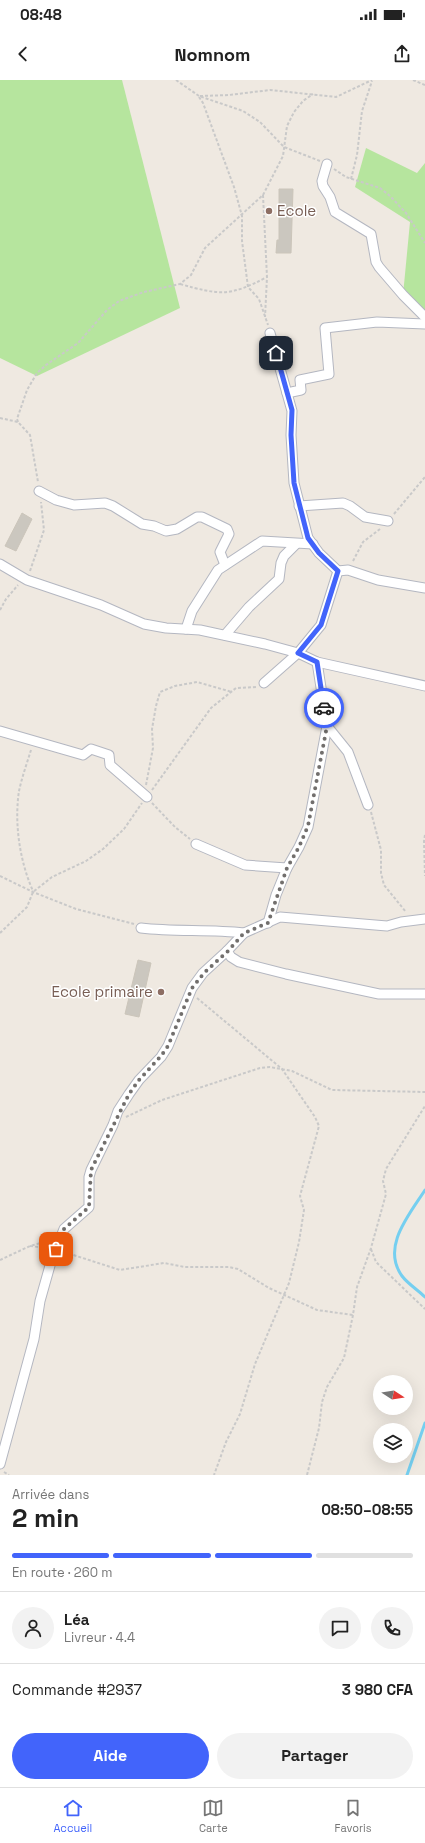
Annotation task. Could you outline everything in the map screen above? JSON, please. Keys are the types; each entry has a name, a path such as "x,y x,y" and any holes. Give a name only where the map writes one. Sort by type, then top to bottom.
{"street":[{"path":"327,164 322,180 323,186 330,197 335,212 371,234 376,262 379,267 403,295 425,317"},
{"path":"287,393 301,390 300,380 329,374 325,328 377,322 425,324"},
{"path":"270,333 292,410 291,435 294,483 308,538 319,553 338,571 348,570 378,580 425,588"},
{"path":"39,491 56,500 74,506 105,503 113,506 142,524 154,526 166,531 177,529 197,517 206,518 227,529 229,534 220,552 225,565"},
{"path":"299,506 343,504 350,506 365,517 388,521"},
{"path":"186,629 189,617 196,605 218,570 225,565 240,557 262,541 313,544"},
{"path":"225,635 249,607 279,579 281,563 284,556 296,544"},
{"path":"0,564 27,580 101,605 144,624 225,635 298,653 317,662 425,686"},
{"path":"264,683 298,653 321,625 338,571"},
{"path":"268,923 287,868 299,847 308,826 327,726 317,662"},
{"path":"327,726 348,752 368,805"},
{"path":"0,732 83,755 91,749 109,755 110,765 147,797"},
{"path":"196,844 246,865 287,868"},
{"path":"0,1464 34,1339 44,1283 64,1229 89,1207 91,1170 129,1094 168,1046 192,988 204,973 228,951 244,933 280,917 387,926 401,922 425,919"},
{"path":"141,928 158,930 209,930 244,933"},
{"path":"228,951 231,957 239,962 286,974 379,994 425,994"}],"path":[{"path":"176,80 199,96 203,103 234,187 242,216 242,242 248,287 259,299 270,333"},
{"path":"199,96 229,95 270,90 336,97 372,80"},
{"path":"351,179 357,154 362,111 372,80"},
{"path":"413,80 425,85"},
{"path":"18,422 17,419 27,390 37,373 78,343 107,310 119,301 144,292 180,284 191,275 205,248 242,216 263,195 283,156 288,126 294,112 303,101 313,94"},
{"path":"263,195 267,277 265,318"},
{"path":"180,284 210,292 225,294 248,287 267,277"},
{"path":"0,418 18,422 30,435 44,530 27,580 17,586 0,610"},
{"path":"196,844 171,823 147,797 146,785 153,748 152,729 156,706 160,692 175,686 197,682 232,692"},
{"path":"0,933 27,907 33,892 52,877 86,860 103,849 124,829 211,708 236,688 260,686 264,683"},
{"path":"33,892 27,878 21,852 17,814 19,790 34,741"},
{"path":"368,805 381,850 384,885 414,920"},
{"path":"425,835 425,876"},
{"path":"0,876 33,892 76,909 131,922 141,928"},
{"path":"192,988 194,995 201,1002 282,1069 315,1116 319,1126 300,1196 304,1210 299,1242 288,1283 255,1364 240,1414 226,1442 214,1475"},
{"path":"123,1119 162,1100 260,1068 292,1071 332,1090 425,1092"},
{"path":"307,1475 319,1428 322,1402 327,1387 344,1358 357,1287 371,1248 386,1194 383,1181 386,1169 425,1106"},
{"path":"0,1260 30,1246 56,1237 64,1229"},
{"path":"30,1246 56,1249 120,1270 164,1263 185,1267 229,1267 238,1270 269,1288 317,1310 353,1315"},
{"path":"371,1248 376,1262 425,1309"}],"green space":[{"path":"0,80 122,80 180,308 37,376 0,358"},
{"path":"366,148 417,173 425,163 425,317 403,295 410,222 355,187"}],"building":[{"path":"279,189 293,189 291,253 276,253 277,240 279,240"},
{"path":"22,513 32,519 16,551 5,546"},
{"path":"138,960 151,963 139,1017 125,1014"}],"waterway":[{"path":"425,1190 405,1221 396,1243 394,1254 396,1265 402,1276 425,1297"},
{"path":"407,1475 425,1423"}],"way so far":[{"path":"56,1249 64,1229 89,1207 89,1177 91,1170 118,1112 139,1080 154,1065 168,1046 192,988 204,973 228,951 244,933 268,923 276,895 287,868 299,847 308,826 327,726 324,708"}],"place":[{"name":"Ecole","path":"269,211"},
{"name":"Ecole primaire","path":"161,992"}],"route":[{"path":"276,353 292,410 291,435 294,483 308,538 319,553 338,571 321,625 316,633 306,642 298,653 317,662 324,708"}]}
